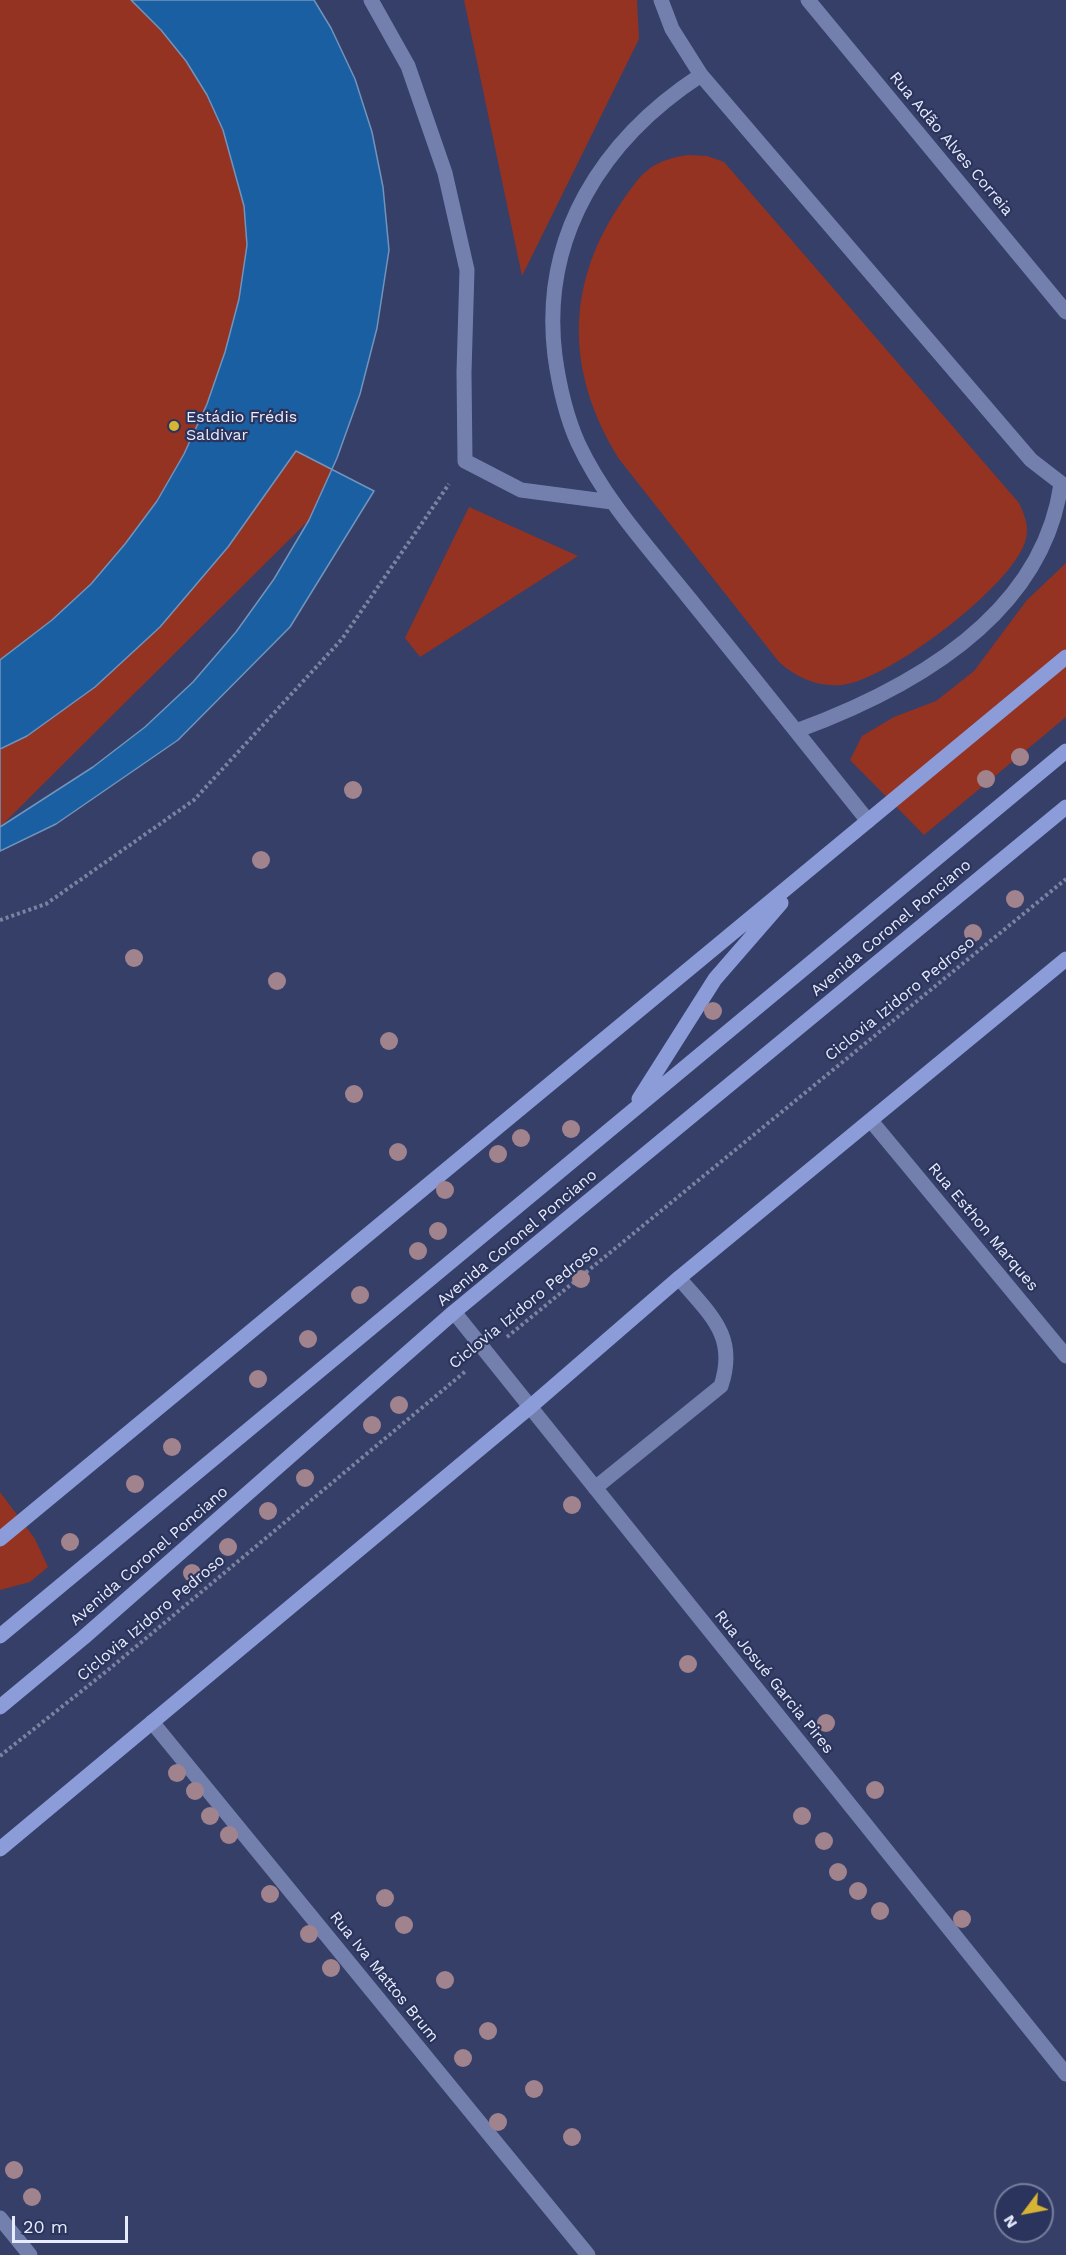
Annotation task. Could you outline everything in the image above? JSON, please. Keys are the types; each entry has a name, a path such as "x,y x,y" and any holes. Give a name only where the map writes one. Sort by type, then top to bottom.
{"main road":[{"path":"0,1539 1066,657"},
{"path":"0,1636 1066,750"},
{"name":"Avenida Coronel Ponciano","path":"0,1707 83,1638 454,1312 1066,807"},
{"path":"632,1111 715,979 808,871"},
{"path":"0,1849 530,1407 679,1278 872,1122 1066,959"}],"street":[{"path":"370,0 408,66 445,173 467,270 464,372 465,461 520,490 612,502"},
{"path":"662,0 672,29 701,75 1024,451 1063,486 1053,525 1042,552 1009,600 969,637 925,669 884,694 841,715 796,731"},
{"name":"Rua Adão Alves Correia","path":"808,0 1066,312"},
{"path":"701,75 668,97 636,126 608,159 583,200 557,262 553,300 553,337 557,375 577,441 612,502 868,821"},
{"name":"Rua Esthon Marques","path":"872,1122 1066,1356"},
{"path":"595,1488 720,1386 726,1369 727,1348 719,1326 679,1278"},
{"name":"Rua Josué Garcia Pires","path":"454,1312 1066,2074"},
{"name":"Rua Iva Mattos Brum","path":"152,1722 588,2255"},
{"path":"0,2218 30,2255"}],"path":[{"path":"0,920 46,904 194,800 342,639 465,461"},
{"name":"Ciclovia Izidoro Pedroso","path":"0,1756 108,1670 487,1353 1066,879"}],"shaded area":[{"name":"Estádio Frédis Saldivar","path":"0,0 314,0 331,28 355,79 377,328 360,394 337,458 309,520 0,827"},
{"path":"464,0 637,0 639,39 522,276"},
{"path":"689,155 707,156 724,162 1019,503 1025,517 1027,532 1025,542 1015,561 997,583 946,628 888,667 862,679 842,685 816,683 800,677 779,662 619,459 589,396 582,364 579,332 581,300 588,269 601,237 626,195 647,171 664,161"},
{"path":"469,507 578,556 420,657 405,638"},
{"path":"1066,563 1066,717 924,835 850,760 862,736 894,717 936,701 974,671 1027,600"},
{"path":"0,1492 35,1539 48,1567 30,1582 0,1590"}],"building":[{"path":"131,0 314,0 331,28 355,79 372,132 383,187 389,250 377,328 360,394 337,458 309,520 274,579 236,632 193,682 145,727 93,767 0,827 0,660 52,620 91,584 157,501 184,454 207,404 225,352 239,299 247,245 244,206 223,130 207,95 186,61 161,30"},
{"path":"296,451 374,491 290,627 178,740 56,824 0,851 0,749 27,736 95,687 160,627 228,547"}],"place":[{"name":"Estádio Frédis Saldivar","path":"174,426"}]}
